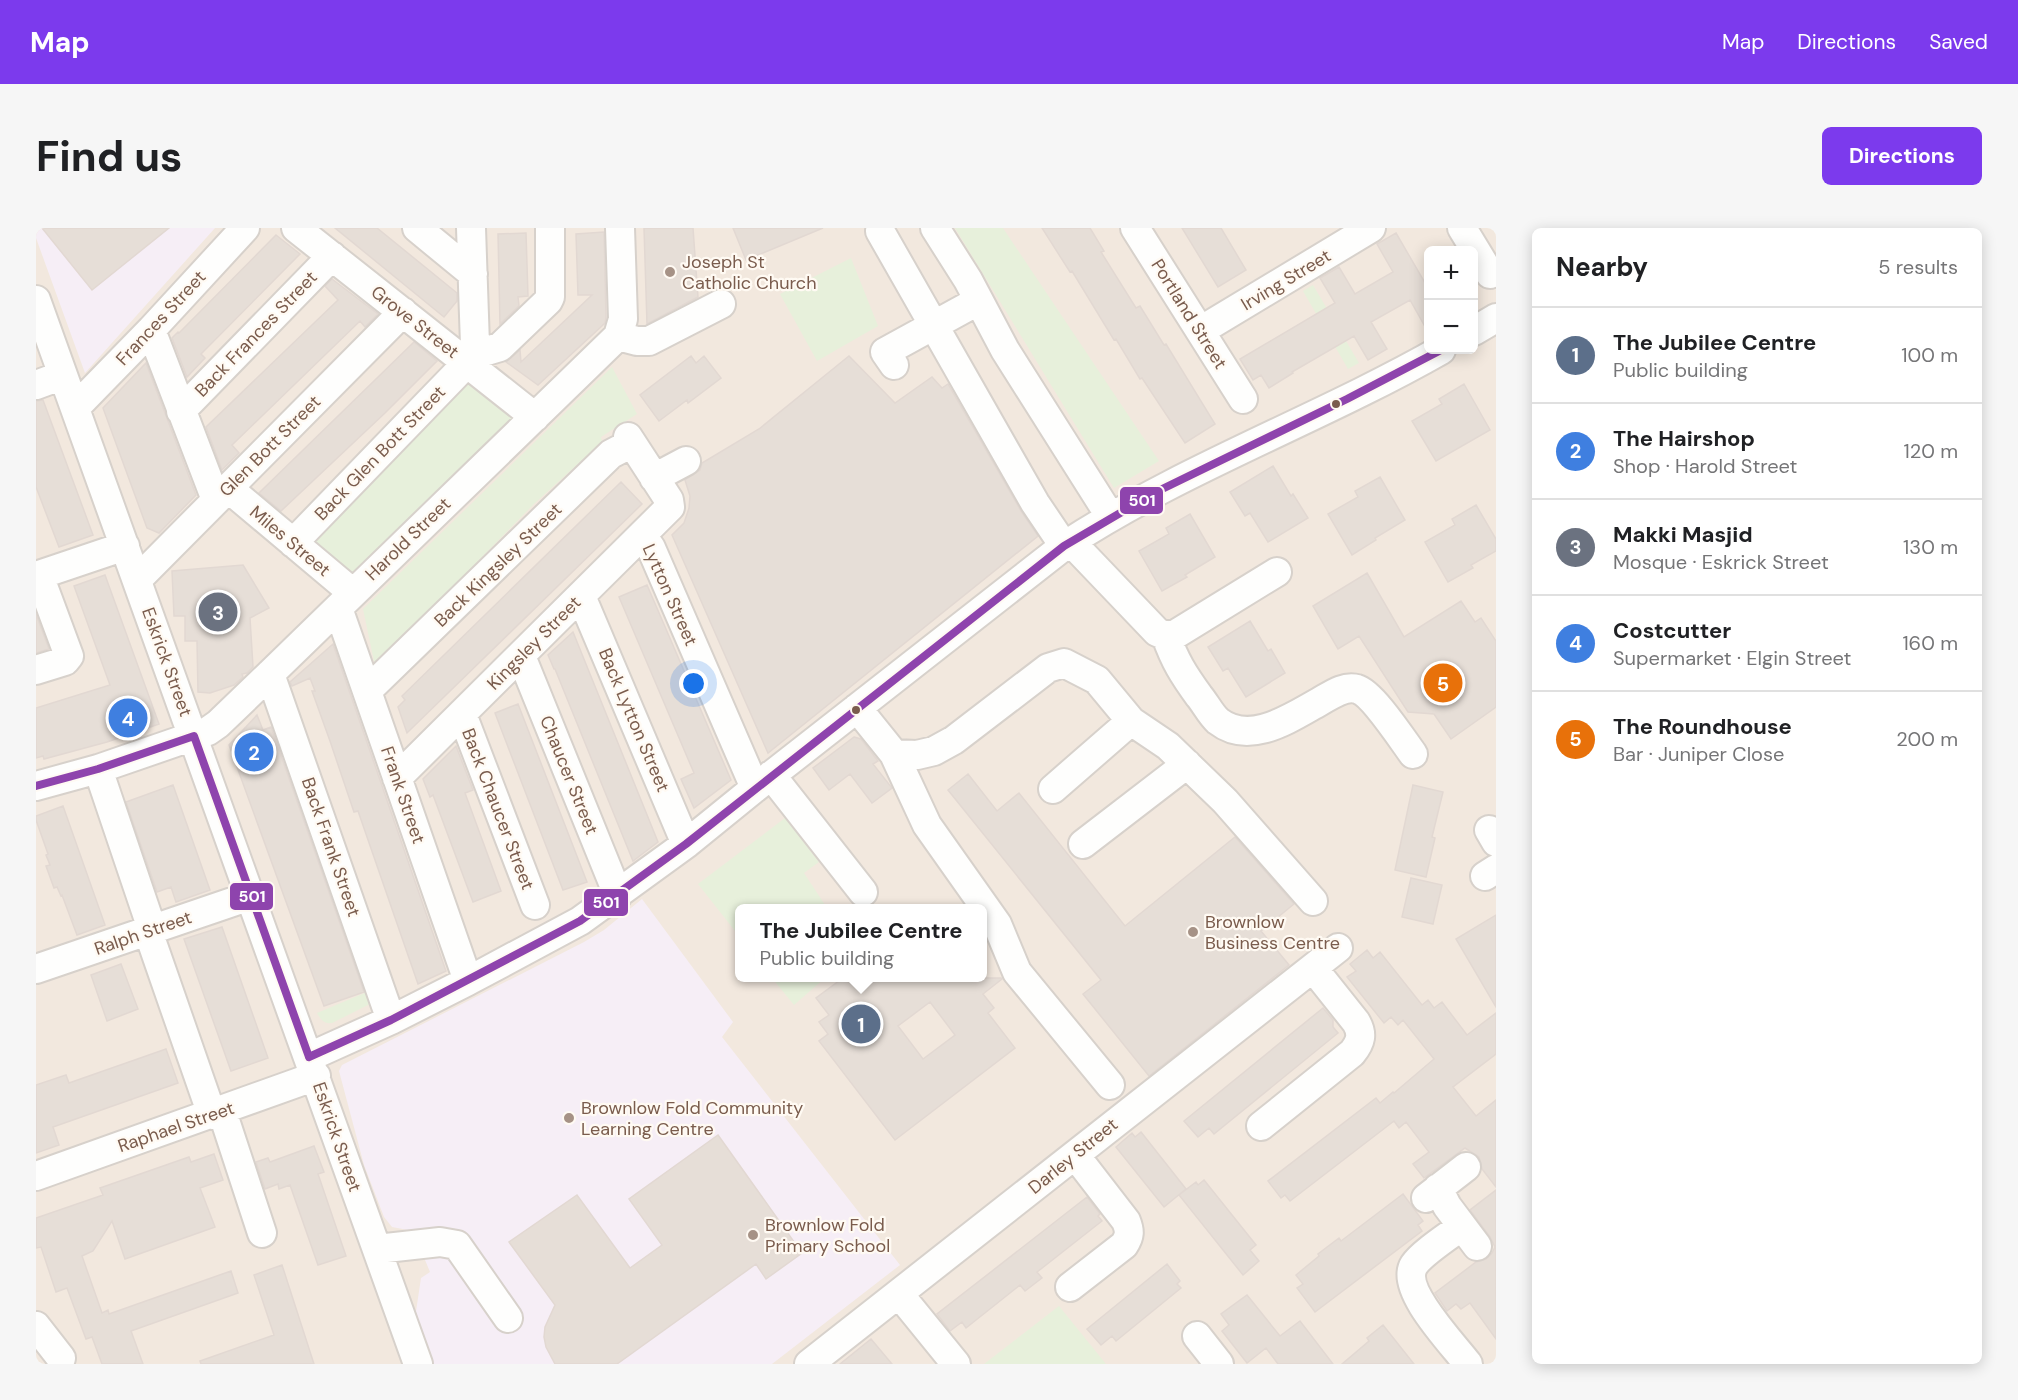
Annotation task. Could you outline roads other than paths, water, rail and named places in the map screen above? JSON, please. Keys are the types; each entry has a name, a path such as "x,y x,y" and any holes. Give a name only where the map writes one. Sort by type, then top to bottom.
{"street":[{"name":"Frances Street","path":"75,408 245,228"},
{"name":"Grove Street","path":"296,228 403,312 470,359 535,417"},
{"path":"417,228 473,274"},
{"path":"470,359 475,345 471,228 487,228"},
{"path":"470,359 500,347 548,302 550,297 550,228"},
{"path":"620,228 623,319 618,336 637,341 649,341 721,304"},
{"path":"935,228 968,280 1005,350 1110,516"},
{"name":"Portland Street","path":"1136,228 1243,399"},
{"name":"Irving Street","path":"1200,331 1371,228"},
{"path":"1462,228 1490,274"},
{"path":"880,231 1035,503 1067,544 1157,632 1167,636 1176,634 1277,572"},
{"name":"Back Frances Street","path":"181,411 332,256"},
{"name":"Eskrick Street","path":"36,300 418,1364"},
{"path":"894,365 885,352 978,301"},
{"name":"Glen Bott Street","path":"137,580 403,312"},
{"path":"1478,328 1496,318"},
{"path":"151,330 181,411 222,494"},
{"name":"Harold Street","path":"36,786 98,769 214,728 618,336"},
{"name":"Raphael Street","path":"36,1176 217,1113 312,1066 392,1020 580,921 687,844 763,781 1067,544 1110,516 1338,404 1433,354"},
{"name":"Back Glen Bott Street","path":"293,543 470,359"},
{"path":"36,385 63,375"},
{"name":"Back Kingsley Street","path":"367,691 611,454 630,440 654,478"},
{"path":"654,478 686,461"},
{"name":"Kingsley Street","path":"397,778 670,507 669,500 654,478"},
{"name":"Miles Street","path":"222,494 293,543 345,601"},
{"name":"Lytton Street","path":"642,535 651,548 763,781 863,892"},
{"path":"36,670 64,661 69,656 37,575 125,546"},
{"name":"Back Lytton Street","path":"581,596 687,844"},
{"name":"Frank Street","path":"345,601 367,691 468,981"},
{"path":"1167,636 1180,670 1217,720 1232,728 1247,731 1268,728 1338,691 1356,688 1374,702 1413,754"},
{"name":"Chaucer Street","path":"521,656 618,895"},
{"path":"894,754 917,755 934,751 954,740 1048,668 1064,663 1097,680 1131,721 1168,746 1226,801 1313,901"},
{"name":"Back Frank Street","path":"270,674 392,1020"},
{"path":"857,708 894,754 927,825 983,904"},
{"name":"Back Chaucer Street","path":"462,714 534,905"},
{"path":"1053,789 1131,721"},
{"path":"1083,844 1187,764"},
{"path":"98,769 150,930 262,1233"},
{"name":"Ralph Street","path":"36,969 250,896"},
{"path":"987,910 997,924 1017,972 1110,1085"},
{"name":"Darley Street","path":"809,1364 1338,948"},
{"path":"1261,1126 1352,1053 1361,1037 1356,1022 1312,968"},
{"path":"1070,1287 1124,1245 1129,1237 1126,1221 1075,1155"},
{"path":"1466,1167 1450,1213 1414,1265 1411,1279 1417,1298 1468,1364"},
{"path":"377,1249 440,1242 457,1245 508,1318"},
{"path":"899,1294 956,1364"},
{"path":"36,1326 61,1358"},
{"path":"1197,1336 1219,1364"}],"place":[{"name":"Joseph St Catholic Church","path":"670,272"},
{"name":"Makki Masjid","path":"218,612"},
{"name":"The Roundhouse","path":"1443,683"},
{"name":"Costcutter","path":"128,718"},
{"name":"The Hairshop","path":"254,752"},
{"name":"Brownlow Business Centre","path":"1193,932"},
{"name":"The Jubilee Centre","path":"861,1024"},
{"name":"Brownlow Fold Community Learning Centre","path":"569,1118"},
{"name":"Brownlow Fold Primary School","path":"753,1235"}]}
